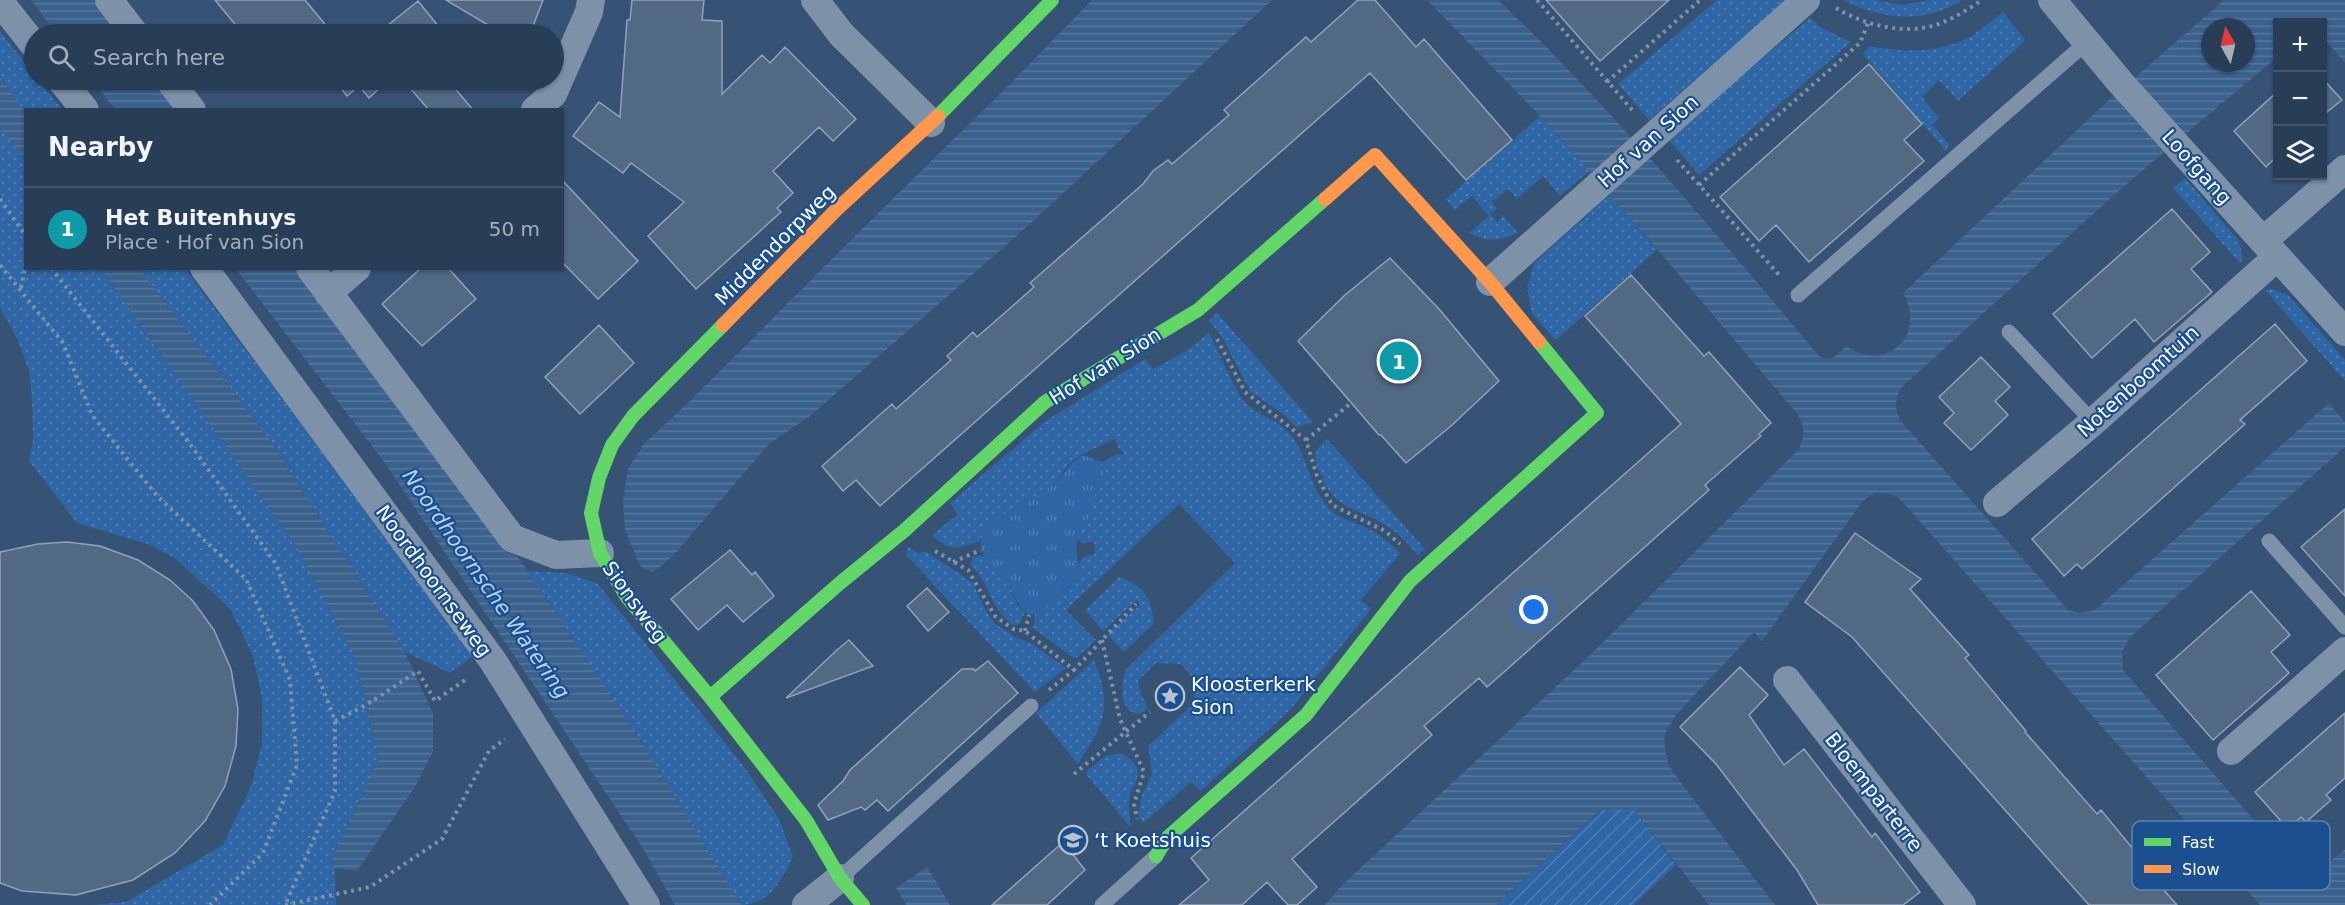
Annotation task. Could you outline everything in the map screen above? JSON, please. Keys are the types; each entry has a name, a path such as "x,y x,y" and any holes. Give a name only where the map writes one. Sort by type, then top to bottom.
{"street":[{"path":"109,0 127,24"},
{"path":"564,69 589,12 591,0"},
{"path":"814,0 841,34 931,123"},
{"name":"Middendorpweg","path":"600,553 591,513 599,478 612,445 633,416 837,209 931,123 1052,0"},
{"name":"Loofgang","path":"2052,0 2120,82 2345,332"},
{"path":"0,2 24,32"},
{"name":"Hof van Sion","path":"1490,282 1646,142 1819,2"},
{"path":"69,90 83,108"},
{"path":"177,90 190,108"},
{"path":"537,108 555,90"},
{"name":"Hof van Sion","path":"710,698 840,583 905,530 1045,402 1198,310 1375,155 1490,282 1597,413 1410,581 1306,715 1168,837 1158,852"},
{"name":"Notenboomtuin","path":"1998,503 2093,422 2270,249 2345,169"},
{"name":"Noordhoornseweg","path":"205,270 494,660 646,905"},
{"name":"Sionsweg","path":"311,270 512,538 556,555 600,553 627,597 806,820 840,878 863,905"},
{"path":"328,293 355,270"},
{"path":"2231,751 2345,651"},
{"name":"Bloemparterre","path":"1787,680 1962,905"},
{"path":"806,905 840,878"}],"lane":[{"path":"1798,295 2087,42"},
{"path":"2008,332 2093,422"},
{"path":"2269,541 2345,627"},
{"path":"840,878 1031,706"},
{"name":"Hof van Sion","path":"1102,905 1158,852"}],"path":[{"path":"1607,82 1700,0"},
{"path":"1819,2 1868,23 1923,28 1957,16 1982,0"},
{"path":"1699,185 1860,43 1868,23"},
{"path":"0,199 24,233"},
{"path":"0,265 21,288 63,343 92,415 158,497 246,579 290,680 297,765 262,853 210,905"},
{"path":"21,288 25,270"},
{"path":"53,270 190,444 276,564 335,721 334,791 285,905"},
{"path":"1198,310 1226,354 1245,392 1306,440 1317,476 1332,505 1384,531 1426,566"},
{"path":"1306,440 1351,404"},
{"path":"905,530 969,570 994,616 1013,629 1025,631 1074,670 1136,604"},
{"path":"953,562 981,550"},
{"path":"1025,631 1029,615"},
{"path":"1102,640 1120,719 1144,772 1134,804 1136,817 1158,852"},
{"path":"335,721 366,705 418,671 435,700"},
{"path":"1074,774 1150,712"},
{"path":"285,905 370,887 442,838 489,751 530,718"}],"green space":[{"path":"1717,0 1787,0 1649,120 1618,84"},
{"path":"1844,0 1875,0 1902,5 1931,0 1962,0 1933,13 1903,16 1873,12"},
{"path":"2003,12 2025,39 2023,43 1958,101 1939,80 1922,97 1939,118 1932,125 1949,144 1946,151 1863,54 1869,46 1922,50 1948,46 1973,35"},
{"path":"1810,18 1822,28 1851,42 1699,175 1668,139"},
{"path":"0,31 24,62 24,90 46,90 61,108 24,108 24,112 0,76"},
{"path":"1540,116 1589,171 1560,196 1543,176 1517,199 1508,189 1492,202 1497,209 1491,214 1497,222 1503,216 1518,233 1493,240 1469,233 1489,216 1472,196 1455,210 1446,199"},
{"path":"0,128 24,160 24,270 102,270 297,548 355,657 379,758 331,862 335,868 336,905 92,905 126,902 223,845 251,786 262,744 262,699 253,656 230,609 176,559 151,545 77,523 29,461 33,440 29,371 18,340 0,308"},
{"path":"2185,178 2239,241 2243,258 2240,263 2173,188"},
{"path":"1610,195 1657,250 1556,340 1532,314 1527,287 1534,263"},
{"path":"141,270 186,270 475,655 450,673 405,652 274,446"},
{"path":"2272,289 2288,295 2345,360 2345,381 2265,290"},
{"path":"1217,313 1313,422 1296,427 1284,415 1250,391 1223,339 1209,320"},
{"path":"1209,333 1232,382 1243,399 1254,410 1290,434 1301,452 1317,490 1328,507 1339,516 1382,537 1400,554 1361,600 1371,609 1290,710 1201,791 1191,782 1143,823 1138,814 1142,795 1152,774 1148,744 1194,703 1195,681 1181,664 1156,663 1138,681 1148,708 1139,714 1132,712 1124,703 1122,690 1125,670 1235,563 1179,504 1066,610 1096,640 1075,659 1033,628 1035,614 1043,613 1058,595 1069,587 1079,575 1079,564 1083,557 1095,554 1094,542 1082,543 1077,539 1103,479 1103,462 1116,454 1125,455 1118,447 1115,438 1075,459 1053,485 1002,517 985,532 980,541 954,547 944,544 932,535 958,514 950,503 1044,422 1145,359 1153,369 1186,351"},
{"path":"1327,439 1425,549 1418,555 1392,530 1377,520 1348,507 1332,495 1316,461 1318,449"},
{"path":"1083,455 1103,462 1103,479 1093,498 1089,517 1076,543 1079,575 1043,613 1029,615 1018,603 1006,581 985,557 981,542 985,531 994,521 1054,484"},
{"path":"908,547 919,553 927,552 973,583 994,623 1015,637 1031,643 1066,668 1035,692 906,555"},
{"path":"984,555 1008,583 1018,606 1025,612 1020,624 1013,625 999,611 983,580 971,566 972,557"},
{"path":"528,571 566,573 597,583 745,768 779,819 793,857 780,881 767,895 752,904 742,905 635,732"},
{"path":"1119,577 1135,584 1145,594 1149,600 1154,624 1124,652 1107,634 1140,605 1137,600 1103,631 1085,610"},
{"path":"1094,660 1103,691 1103,715 1094,738 1078,764 1036,713"},
{"path":"1120,753 1136,766 1138,773 1129,799 1131,828 1085,773 1105,756"},
{"path":"1632,808 1676,865 1634,905 1496,905 1601,810"}],"water":[{"path":"31,0 100,0 118,24 49,24"},
{"path":"1092,0 1272,0 1019,234 810,416 769,444 673,556 652,573 640,566 625,530 623,500 628,469 644,444 1012,82"},
{"path":"1427,0 1498,0 1583,85 1703,219 1819,356 1827,359 1837,355 1846,346 1861,353 1876,355 1888,353 1899,346 1906,336 1910,323 1909,308 1903,293 2109,100 2201,20 2201,72 2255,72 2255,18 2203,18 2224,0 2345,0 2345,63 2327,42 2327,18 2273,18 2273,60 2123,187 1901,388 1896,405 1901,421 2068,610 2080,613 2095,610 2329,403 2345,422 2345,447 2129,638 2122,652 2123,670 2255,821 2185,821 1899,498 1879,493 1871,495 1862,502 1762,641 1754,632 1676,715 1664,735 1668,764 1775,905 1709,905 1632,808 1600,810 1496,905 1325,905 1341,886 1589,656 1799,449 1803,428 1798,415 1543,119"},
{"path":"0,76 24,112 24,160 0,128"},
{"path":"100,90 168,90 182,108 114,108"},
{"path":"102,270 141,270 274,446 405,652 433,714 433,751 415,787 357,871 335,868 331,862 379,758 355,657 297,548"},
{"name":"Noordhoornsche Watering","path":"237,270 304,270 528,571 635,732 742,905 675,905 644,850 385,463"},
{"path":"2345,849 2345,905 2260,905 2247,890 2330,890 2330,862"},
{"path":"927,867 950,905 906,905 896,888"}],"building":[{"path":"215,0 305,0 325,24 235,24"},
{"path":"446,0 543,0 534,24 486,24"},
{"path":"632,0 704,0 702,20 722,21 722,94 762,55 770,63 785,47 856,119 833,141 819,127 773,171 793,193 777,208 781,212 696,289 648,236 684,202 631,163 623,173 573,136 599,102 620,117 627,20 630,20"},
{"path":"1358,0 1375,0 1416,47 1424,39 1512,140 1466,180 1370,73 880,506 856,480 843,491 822,466 892,404 896,409 951,360 947,356 973,332 977,337 1034,287 1030,283 1143,184 1153,171 1168,160 1172,164 1229,115 1224,110 1306,37 1311,42"},
{"path":"1546,0 1669,0 1600,61"},
{"path":"418,1 437,24 389,24"},
{"path":"1869,64 1922,124 1904,140 1924,161 1809,262 1776,225 1759,241 1720,197"},
{"path":"2327,84 2342,100 2327,112"},
{"path":"342,90 354,90 347,96"},
{"path":"362,90 377,90 369,98"},
{"path":"412,90 456,90 471,108 427,108"},
{"path":"2273,96 2273,160 2266,167 2234,131"},
{"path":"564,182 638,261 598,299 564,264"},
{"path":"2172,209 2210,252 2191,269 2212,292 2154,342 2135,319 2092,358 2053,314"},
{"path":"1390,258 1439,309 1499,381 1451,426 1406,463 1298,341 1345,295"},
{"path":"419,270 450,270 476,299 422,346 382,304"},
{"path":"1631,275 1704,356 1709,352 1771,423 1759,434 1761,436 1705,485 1709,490 1487,687 1479,678 1424,726 1432,735 1292,859 1317,887 1297,905 1288,905 1267,882 1242,905 1179,905 1209,880 1191,858 1681,424 1585,316"},
{"path":"2275,324 2307,361 2240,420 2245,424 2149,510 2082,569 2077,564 2064,576 2032,539"},
{"path":"599,325 634,363 580,414 545,377"},
{"path":"1981,357 2010,387 1995,401 2008,415 1971,450 1944,423 1954,413 1939,397"},
{"path":"2345,509 2345,596 2301,547"},
{"path":"1855,533 1921,579 1910,589 1969,655 1965,658 2025,732 2097,814 2101,810 2132,848 2132,890 2164,890 2177,905 2089,905 1852,637 1805,602"},
{"path":"67,542 100,546 138,560 170,580 193,601 214,630 231,669 238,709 236,746 225,786 205,821 175,853 133,880 76,895 22,891 0,883 0,552 38,544"},
{"path":"730,550 752,575 755,572 774,596 743,622 727,605 698,630 671,599"},
{"path":"927,588 949,612 928,631 907,606"},
{"path":"2251,591 2290,635 2271,652 2289,673 2213,740 2156,675"},
{"path":"849,640 873,666 786,698 837,650"},
{"path":"988,661 1018,693 888,811 877,800 865,810 861,807 828,820 818,805 843,781 850,770 962,669 974,669 975,671"},
{"path":"1740,667 1768,695 1749,715 1784,765 1804,749 1872,837 1875,833 1920,892 1903,905 1818,905 1797,870 1716,764 1680,727"},
{"path":"2345,713 2345,778 2326,795 2331,800 2307,821 2301,817 2297,821 2281,821 2255,792"},
{"path":"1063,842 1085,870 1047,905 992,905"}],"traffic: fast":[{"path":"938,116 1052,0"},
{"path":"710,697 840,583 905,530 1045,402 1198,310 1325,199"},
{"path":"723,325 633,416 612,445 599,478 591,513 600,553 627,597 710,697 806,820 840,878 863,905"},
{"path":"1156,856 1168,837 1306,715 1410,581 1597,413 1539,342"}],"traffic: slow":[{"path":"723,325 837,209 938,116"},
{"path":"1325,199 1375,155 1490,282 1539,342"}],"place":[{"name":"Het Buitenhuys","path":"1399,361"},
{"name":"Kloosterkerk Sion","path":"1170,696"},
{"name":"‘t Koetshuis","path":"1073,840"}]}
